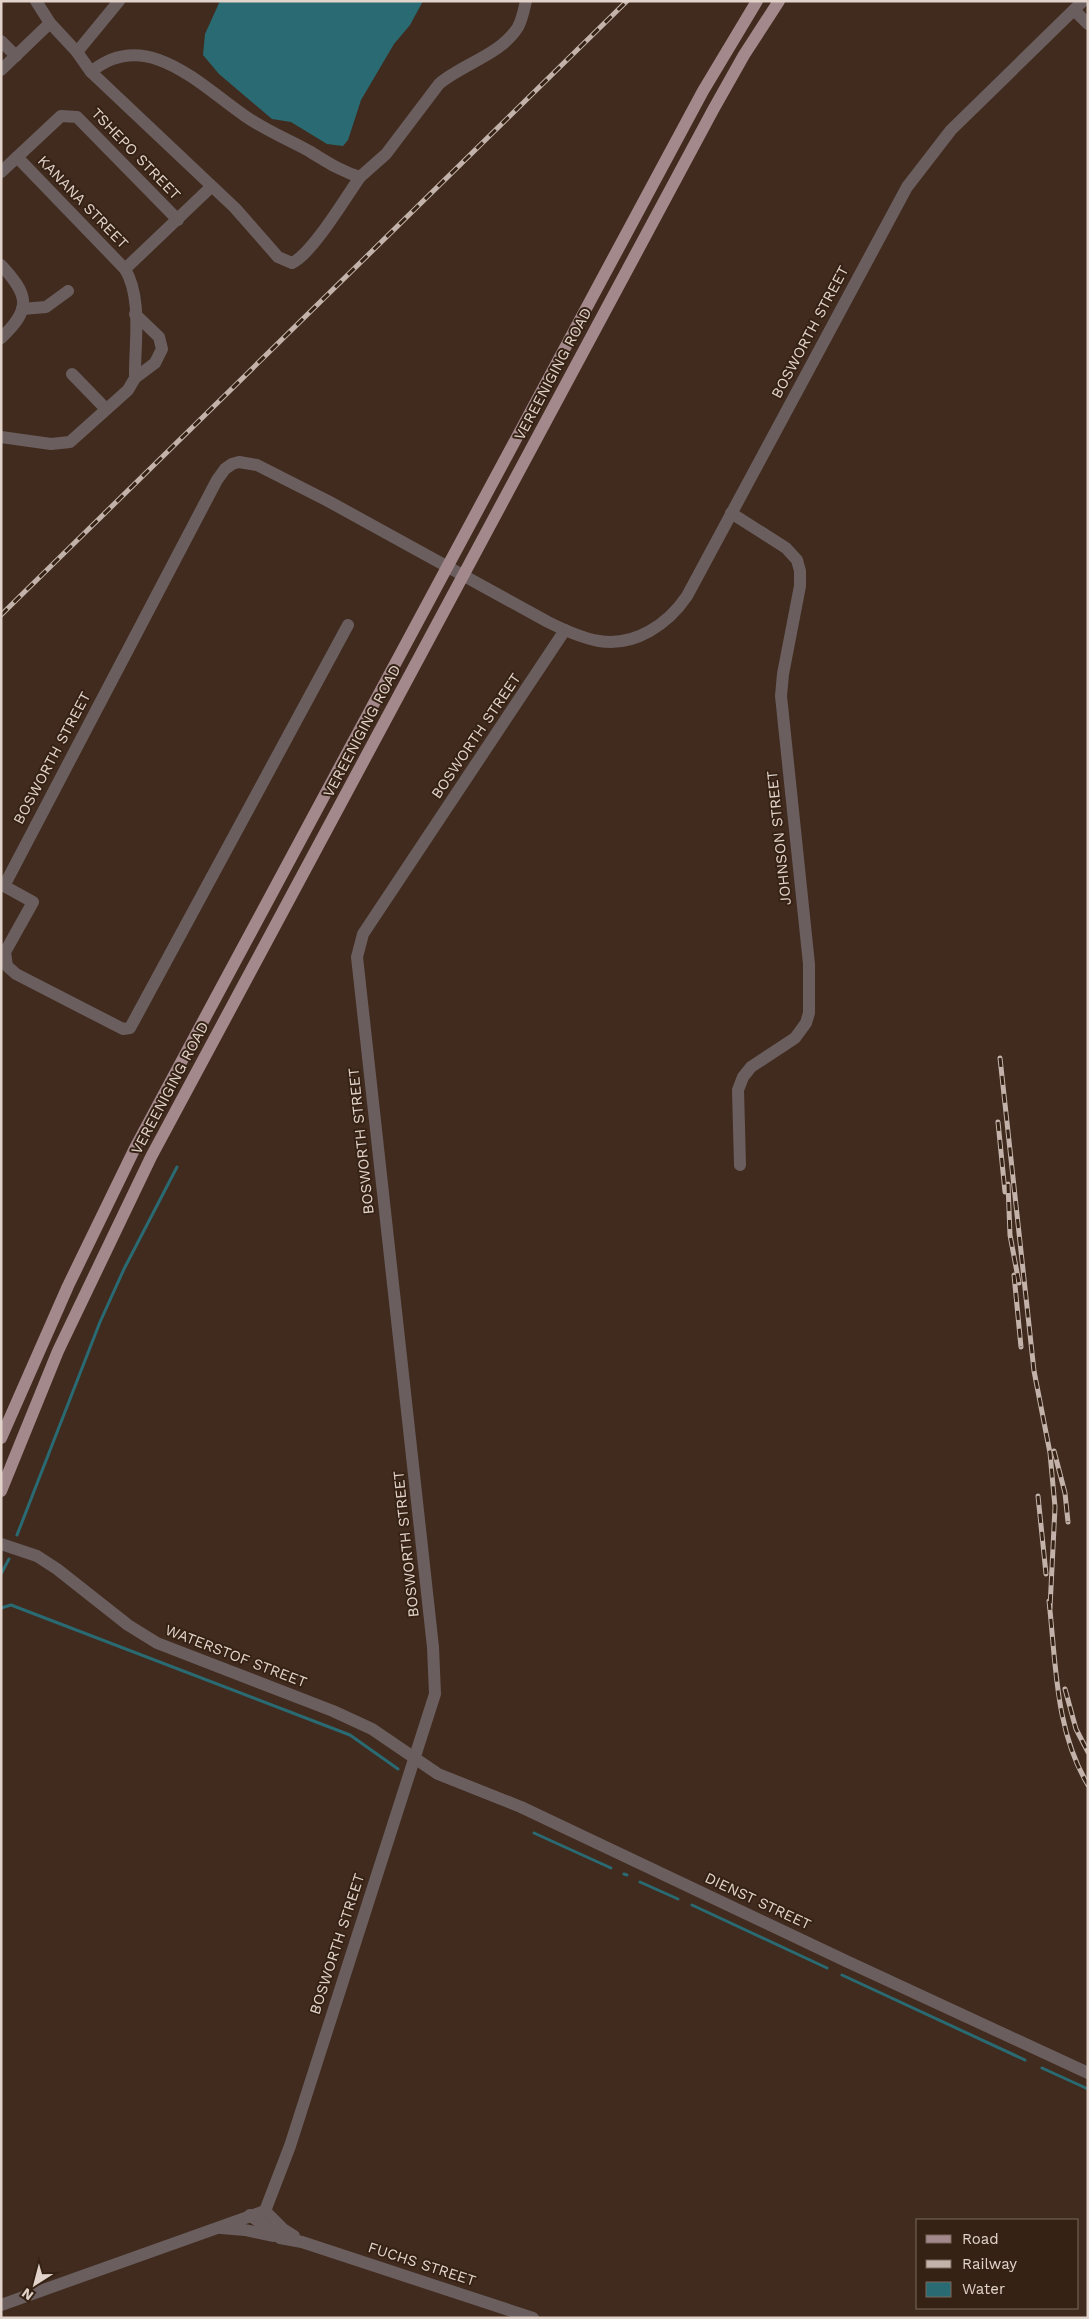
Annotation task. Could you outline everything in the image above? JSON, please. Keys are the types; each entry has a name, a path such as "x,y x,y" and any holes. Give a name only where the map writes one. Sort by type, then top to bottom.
{"main road":[{"name":"VEREENIGING ROAD","path":"1,1438 42,1340 120,1179 708,82 757,1"},
{"name":"VEREENIGING ROAD","path":"1,1491 58,1351 147,1166 714,110 744,55 779,1"}],"street":[{"path":"36,1 50,23 77,52 92,72 247,221 278,257 292,263 318,237 360,177 386,154 438,84 449,75 507,39 518,28 526,1"},
{"path":"77,52 119,1"},
{"path":"1078,6 1088,24"},
{"name":"BOSWORTH STREET","path":"348,625 130,1028 123,1030 10,969 5,962 5,952 33,902 4,886 217,480 225,469 239,462 257,465 328,501 565,630 600,642 613,642 647,633 669,619 687,596 907,187 950,130 1078,6"},
{"path":"1,70 50,23"},
{"path":"1,41 16,56"},
{"path":"92,72 104,61 116,57 135,56 166,61 185,71 264,128 311,152 334,168 360,177"},
{"name":"TSHEPO STREET","path":"1,172 61,116 77,117 178,220"},
{"name":"KANANA STREET","path":"17,157 125,269"},
{"path":"135,378 135,290 125,269 211,187"},
{"path":"1,265 18,282 23,295 22,309 17,323 1,338"},
{"path":"22,309 46,307 68,291"},
{"path":"1,437 62,444 76,438 128,390 135,378 155,363 162,349 159,337 135,314"},
{"path":"72,374 106,409"},
{"name":"JOHNSON STREET","path":"731,513 786,548 797,560 800,571 800,586 783,674 781,696 809,964 809,1013 806,1023 795,1038 751,1067 743,1077 738,1090 740,1165"},
{"name":"BOSWORTH STREET","path":"265,2211 293,2137 435,1694 433,1646 357,957 363,934 565,630"},
{"name":"WATERSTOF STREET","path":"1,1544 37,1556 57,1568 128,1625 158,1643 333,1711 372,1729 414,1759"},
{"name":"DIENST STREET","path":"414,1759 438,1774 521,1807 872,1974 1088,2073"},
{"path":"1,2305 265,2211"},
{"name":"FUCHS STREET","path":"265,2211 283,2229 302,2242"},
{"name":"FUCHS STREET","path":"250,2215 280,2238 302,2242 533,2318"},
{"path":"215,2228 245,2230 280,2238"}],"water":[{"path":"220,1 423,1 410,25 394,44 361,100 348,140 343,146 327,144 291,122 272,119 219,74 203,55 205,34"}],"waterway":[{"path":"17,1535 100,1322 124,1269 177,1167"},
{"path":"1,1574 9,1559"},
{"path":"1,1608 11,1605 350,1735 398,1769"},
{"path":"534,1833 611,1868"},
{"path":"640,1882 678,1899"},
{"path":"692,1905 827,1968"},
{"path":"842,1975 1025,2060"},
{"path":"1042,2068 1088,2089"}],"railway":[{"path":"1,615 627,1"},
{"path":"1000,1058 1034,1371 1050,1453 1055,1507 1050,1608"},
{"path":"998,1122 1005,1192"},
{"path":"1008,1184 1010,1235 1019,1283"},
{"path":"1014,1275 1021,1347"},
{"path":"1054,1451 1065,1493 1068,1522"},
{"path":"1038,1496 1046,1574"},
{"path":"1049,1601 1063,1719 1077,1764 1088,1785"},
{"path":"1065,1689 1076,1729 1088,1752"}]}
